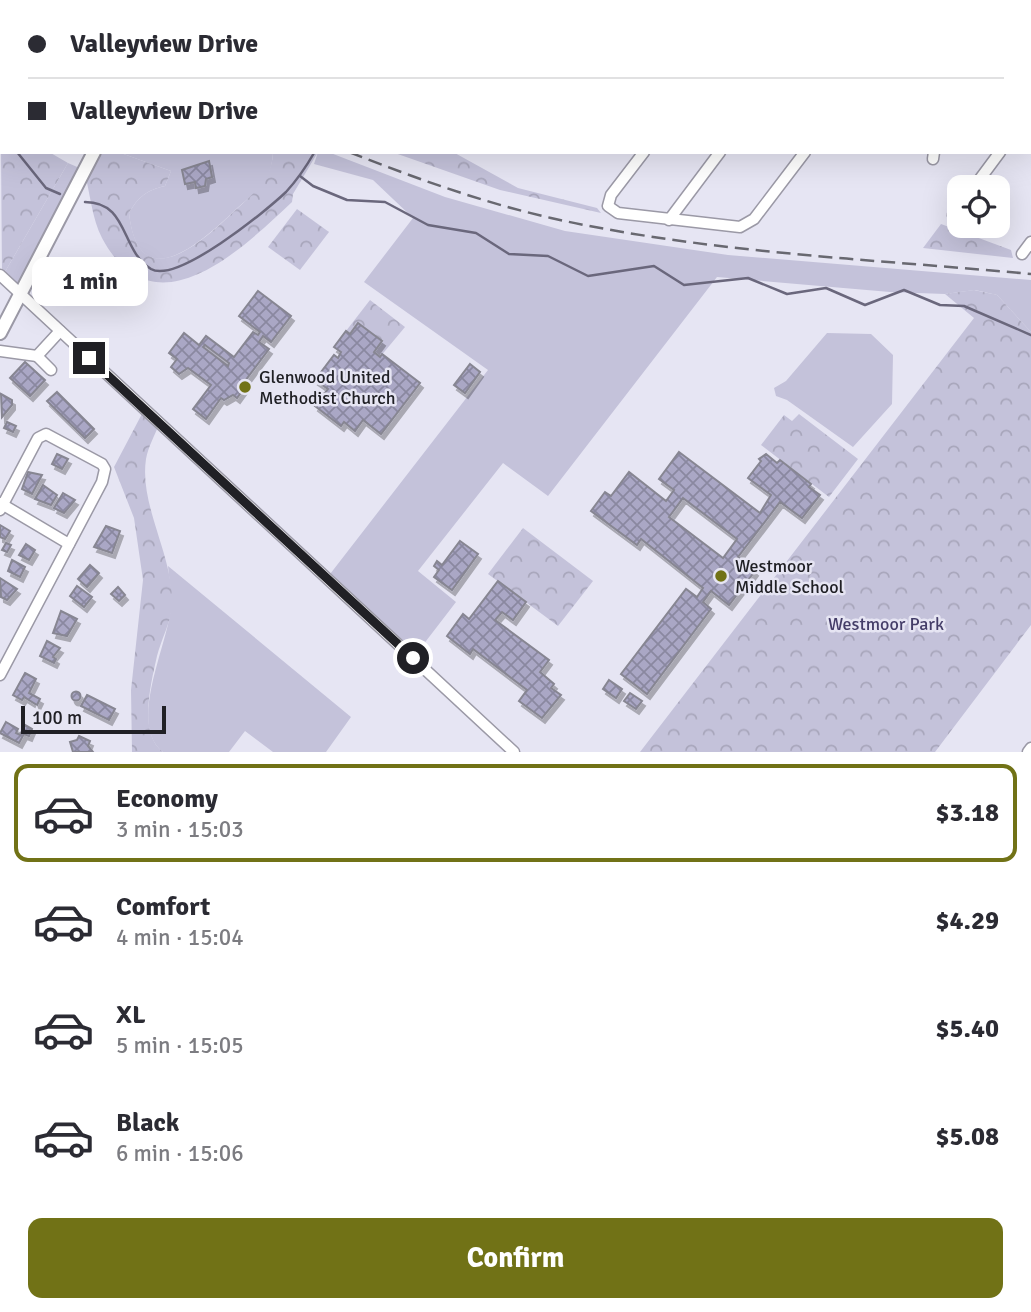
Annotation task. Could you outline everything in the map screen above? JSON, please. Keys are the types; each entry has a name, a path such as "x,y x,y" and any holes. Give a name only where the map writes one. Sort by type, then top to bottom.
{"main road":[{"path":"0,333 93,154"}],"street":[{"path":"642,154 611,195 608,206 618,213 740,227 754,219 803,154"},
{"path":"669,220 718,154"},
{"path":"983,175 999,154"},
{"path":"1026,254 1031,242"},
{"path":"0,275 514,752"},
{"path":"37,356 60,331"},
{"path":"0,351 37,356 51,370"},
{"path":"0,675 102,482 105,470 102,464 46,434 38,438 1,506 69,544"}],"green space":[{"path":"1,154 52,154 68,163 2,277"},
{"path":"93,154 124,154 171,171 165,186 144,195 129,213 134,237 143,252 155,258 168,258 198,242 257,190 268,174 273,154 317,154 293,194 292,202 248,242 197,274 172,282 146,280 123,266 99,231 84,170"},
{"path":"124,154 273,154 267,177 252,196 186,250 170,257 156,258 144,253 135,238 129,213 144,195 165,186 171,171"},
{"path":"317,154 333,154 445,197 565,231 728,255 1031,280 1031,332 997,295 975,290 945,294 890,292 717,277 548,496 503,463 418,571 456,602 413,658 327,578 488,370 364,282 413,218 373,180 314,164"},
{"path":"398,154 457,154 518,188 597,208 601,213 500,190"},
{"path":"68,163 84,170 21,296 2,277"},
{"path":"297,209 329,232 300,270 268,247"},
{"path":"941,224 947,226 947,238 979,238 1011,250 1013,258 923,248"},
{"name":"Westmoor Park","path":"974,290 997,295 1031,332 1031,625 935,752 640,752 974,318 945,294"},
{"path":"370,300 405,327 380,357 346,331"},
{"path":"827,333 871,334 893,355 892,404 853,447 787,400 776,396 774,388 786,381"},
{"path":"144,410 159,424 147,455 145,477 147,495 168,568 172,605 157,656 148,707 151,733 155,744 163,752 132,752 131,690 143,580 134,518 114,467"},
{"path":"799,414 858,459 829,497 761,445 784,415 792,421"},
{"path":"523,528 593,581 558,626 488,574"},
{"path":"168,566 351,717 326,752 273,752 245,731 229,752 163,752 153,739 148,722 153,682 169,621 171,600"}],"building":[{"path":"209,161 212,177 206,179 205,186 196,188 195,182 185,184 182,170"},
{"name":"Glenwood United Methodist Church","path":"258,291 291,316 271,342 263,336 259,342 269,349 242,385 245,387 237,398 233,395 224,400 221,398 206,419 193,409 211,385 188,368 179,374 171,367 177,359 169,353 184,333 199,345 206,336 234,357 253,332 258,335 260,332 239,316","holes":["205,345 229,363 228,366 203,347"]},
{"path":"358,323 382,341 374,352 380,357 382,354 420,383 381,434 363,420 355,431 344,422 341,426 315,406 321,397 317,394 320,391 324,394 328,389 315,380 334,355 338,358 341,352 334,347 346,331 350,334"},
{"path":"25,362 45,380 30,396 10,378"},
{"path":"470,364 480,372 465,393 454,385"},
{"path":"57,392 94,429 85,438 47,401"},
{"path":"1,394 12,400 12,405 2,417"},
{"path":"7,422 16,426 13,432 4,428"},
{"name":"Westmoor Middle School","path":"679,452 760,513 771,495 748,478 761,461 759,459 766,454 777,463 780,460 811,484 809,487 820,495 802,518 780,502 738,557 755,571 729,605 711,591 703,602 711,609 647,694 621,674 686,589 697,597 703,588 641,539 637,545 591,511 605,492 611,496 629,472 666,501 674,490 659,479","holes":["683,498 737,539 723,558 669,517"]},
{"path":"57,454 68,459 62,469 52,464"},
{"path":"28,472 42,475 32,494 22,489"},
{"path":"43,485 57,495 51,505 35,499"},
{"path":"63,493 75,500 64,513 54,508"},
{"path":"0,525 10,531 5,539 0,537"},
{"path":"106,526 120,531 112,553 94,547"},
{"path":"460,541 478,554 452,590 434,577 439,570 434,566 437,561 442,565"},
{"path":"6,543 11,545 7,552 2,550"},
{"path":"26,544 35,550 29,560 19,555"},
{"path":"12,560 25,567 20,577 8,571"},
{"path":"90,565 99,573 87,587 78,579"},
{"path":"0,578 17,589 7,600 1,597"},
{"path":"498,581 526,602 513,620 502,612 495,620 549,660 540,672 554,684 551,688 561,695 542,718 519,701 527,690 473,649 470,654 447,636 463,614 469,619"},
{"path":"77,586 92,597 84,607 70,596"},
{"path":"118,587 125,595 119,601 111,594"},
{"path":"61,611 77,619 67,636 53,633"},
{"path":"47,641 60,648 53,657 56,659 54,663 40,656"},
{"path":"25,673 36,679 29,693 40,699 37,705 24,697 22,700 13,695"},
{"path":"609,680 622,689 616,698 603,689"},
{"path":"76,691 81,696 76,701 71,696"},
{"path":"630,693 642,701 636,709 624,701"},
{"path":"87,695 115,709 109,720 81,706"},
{"path":"6,722 18,729 16,733 20,735 25,725 32,729 29,736 24,734 19,743 0,733"},
{"path":"79,736 90,741 88,746 93,752 73,752 70,742 77,740"}],"waterway":[{"path":"19,154 46,188 60,194"},
{"path":"85,202 99,204 110,210 141,261 151,269 163,271 200,256 260,214 290,187 313,154"},
{"path":"300,176 313,186 347,200 385,202 428,225 476,233 509,254 548,256 588,276 654,266 684,285 748,278 787,294 826,288 865,305 904,290 940,305 964,306 1031,335"}],"railway":[{"path":"354,154 499,205 610,230 790,254 1031,274"}],"place":[{"name":"Glenwood United Methodist Church","path":"245,387"},
{"name":"Westmoor Middle School","path":"721,576"}],"route":[{"path":"89,358 413,658"}]}
